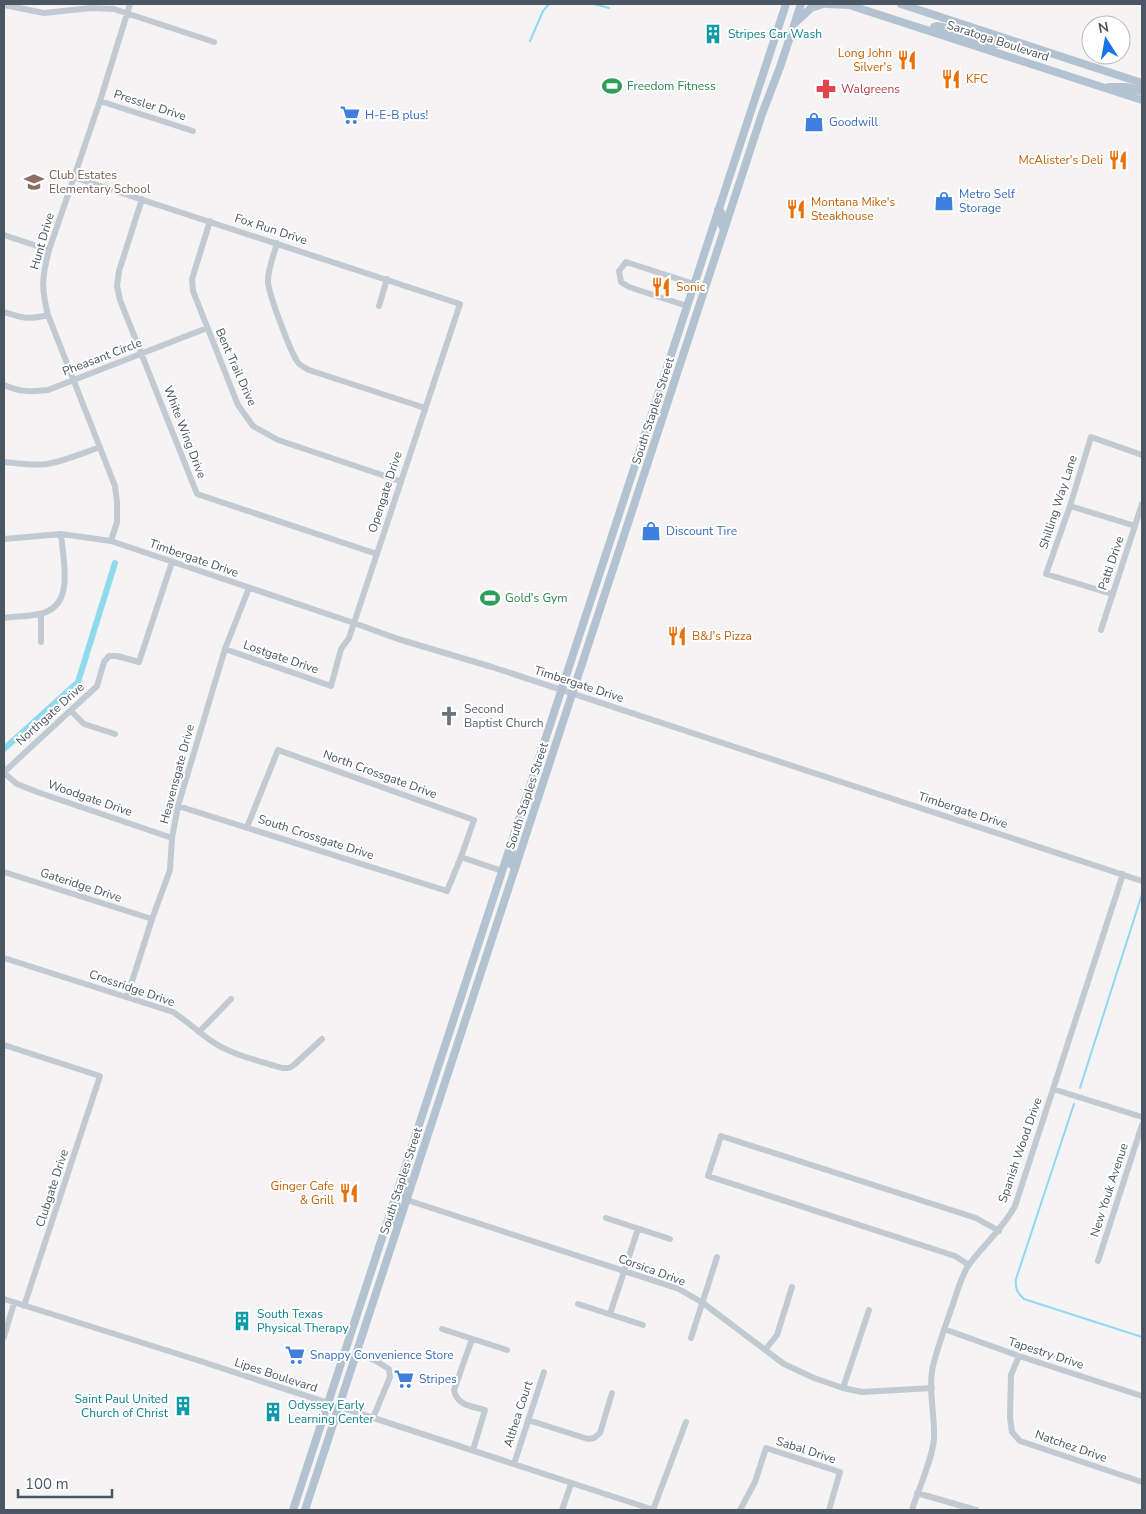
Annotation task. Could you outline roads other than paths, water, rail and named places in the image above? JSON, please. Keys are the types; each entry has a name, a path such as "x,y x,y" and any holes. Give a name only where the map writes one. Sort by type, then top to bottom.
{"main road":[{"path":"778,4 780,20"},
{"name":"South Staples Street","path":"293,1510 786,4"},
{"name":"South Staples Street","path":"306,1510 675,378 762,114 801,4"},
{"path":"794,24 811,8 825,4"},
{"name":"Saratoga Boulevard","path":"825,4 849,5 1142,100"},
{"name":"Saratoga Boulevard","path":"900,4 1142,83"},
{"path":"932,32 934,27 943,26 995,44 1024,44"},
{"path":"1100,86 1126,87 1142,91"},
{"path":"718,210 721,212 720,223 724,230"},
{"path":"671,354 671,374 675,378"},
{"path":"662,382 667,384 666,407"},
{"path":"512,840 511,864 515,868"},
{"path":"502,871 506,876 504,900"},
{"path":"405,1169 403,1194 407,1200"},
{"path":"395,1198 397,1231"}],"street":[{"name":"Hunt Drive","path":"111,541 117,522 115,486 48,314 42,282 49,250 100,100 130,4"},
{"path":"4,5 44,13 102,8 114,9 214,42"},
{"name":"Pressler Drive","path":"100,100 193,131"},
{"name":"Fox Run Drive","path":"74,177 460,304"},
{"name":"White Wing Drive","path":"142,199 119,271 118,286 120,300 197,494 377,554"},
{"name":"Bent Trail Drive","path":"210,221 192,279 193,291 238,405 253,426 278,440 400,481"},
{"path":"4,236 49,250"},
{"path":"277,243 268,282 270,293 298,364 309,370 425,408"},
{"path":"687,306 629,287 621,282 619,271 626,262 694,284"},
{"path":"379,306 387,279"},
{"name":"Opengate Drive","path":"331,686 341,649 349,638 460,304"},
{"path":"4,312 23,318 34,319 48,314"},
{"name":"Pheasant Circle","path":"4,385 30,392 48,390 207,328"},
{"name":"Shilling Way Lane","path":"1112,594 1046,574 1070,506 1091,437 1142,455"},
{"path":"4,462 33,465 47,464 100,447"},
{"name":"Patti Drive","path":"1101,630 1142,504"},
{"path":"1070,506 1135,526"},
{"path":"4,618 40,614 60,602 64,594 65,581 61,534"},
{"name":"Timbergate Drive","path":"4,539 61,534 111,541 398,639 447,653 1142,880"},
{"name":"Northgate Drive","path":"4,772 97,686 104,662 109,656 117,656 139,662 172,562"},
{"name":"Heavensgate Drive","path":"127,997 170,870 172,838 178,806 225,649 249,588"},
{"path":"40,614 41,642"},
{"name":"Lostgate Drive","path":"225,649 331,686"},
{"path":"71,711 84,724 115,734"},
{"name":"North Crossgate Drive","path":"247,827 278,750 474,820 461,857"},
{"name":"Woodgate Drive","path":"4,772 17,784 172,838"},
{"name":"South Crossgate Drive","path":"178,806 447,891 461,857"},
{"path":"461,857 502,871"},
{"name":"Gateridge Drive","path":"4,872 152,919"},
{"name":"Spanish Wood Drive","path":"912,1510 934,1440 933,1364 944,1329 962,1278 969,1265 999,1231 1015,1206 1123,874"},
{"name":"Crossridge Drive","path":"4,958 173,1012 214,1043 282,1068 289,1068 322,1039"},
{"path":"199,1032 231,999"},
{"name":"Clubgate Drive","path":"4,1045 100,1076 24,1306"},
{"path":"1053,1089 1142,1117"},
{"name":"New Youk Avenue","path":"1098,1261 1142,1125"},
{"path":"969,1265 955,1256 708,1176 721,1136 976,1218 999,1231"},
{"name":"Corsica Drive","path":"407,1200 679,1290 703,1304 784,1364 814,1378 862,1392 932,1388"},
{"path":"606,1218 670,1239"},
{"path":"610,1314 638,1228"},
{"path":"691,1338 717,1257"},
{"path":"765,1350 777,1335 792,1287"},
{"name":"Lipes Boulevard","path":"4,1299 653,1510"},
{"path":"4,1337 14,1303"},
{"path":"578,1304 643,1325"},
{"path":"843,1388 868,1310"},
{"path":"442,1329 507,1350"},
{"name":"Tapestry Drive","path":"944,1329 1019,1356 1142,1396"},
{"path":"472,1339 454,1390 456,1398 460,1402 485,1410 473,1450"},
{"path":"357,1353 389,1369 390,1377 374,1418"},
{"name":"Natchez Drive","path":"1019,1356 1011,1375 1010,1417 1012,1432 1020,1441 1142,1482"},
{"name":"Althea Court","path":"514,1464 544,1372"},
{"path":"528,1420 588,1439 594,1438 600,1433 612,1393"},
{"path":"653,1510 686,1422"},
{"name":"Sabal Drive","path":"740,1510 755,1482 766,1448 840,1472 829,1510"},
{"path":"562,1510 571,1484"},
{"path":"918,1493 976,1510"}],"waterway":[{"path":"530,41 543,11 549,4"},
{"path":"594,4 609,8"},
{"path":"4,749 78,682 115,563"},
{"path":"1080,1088 1142,894"},
{"path":"1074,1104 1016,1279 1016,1288 1024,1299 1142,1337"}],"place":[{"name":"Stripes Car Wash","path":"713,34"},
{"name":"Long John Silver's","path":"907,60"},
{"name":"KFC","path":"951,79"},
{"name":"Freedom Fitness","path":"612,86"},
{"name":"Walgreens","path":"826,89"},
{"name":"H-E-B plus!","path":"350,115"},
{"name":"Goodwill","path":"814,122"},
{"name":"McAlister's Deli","path":"1118,160"},
{"name":"Club Estates Elementary School","path":"34,182"},
{"name":"Metro Self Storage","path":"944,201"},
{"name":"Montana Mike's Steakhouse","path":"796,209"},
{"name":"Sonic","path":"661,287"},
{"name":"Discount Tire","path":"651,531"},
{"name":"Gold's Gym","path":"490,598"},
{"name":"B&J's Pizza","path":"677,636"},
{"name":"Second Baptist Church","path":"449,716"},
{"name":"Ginger Cafe & Grill","path":"349,1193"},
{"name":"South Texas Physical Therapy","path":"242,1321"},
{"name":"Snappy Convenience Store","path":"295,1355"},
{"name":"Stripes","path":"404,1379"},
{"name":"Saint Paul United Church of Christ","path":"183,1406"},
{"name":"Odyssey Early Learning Center","path":"273,1412"}]}
